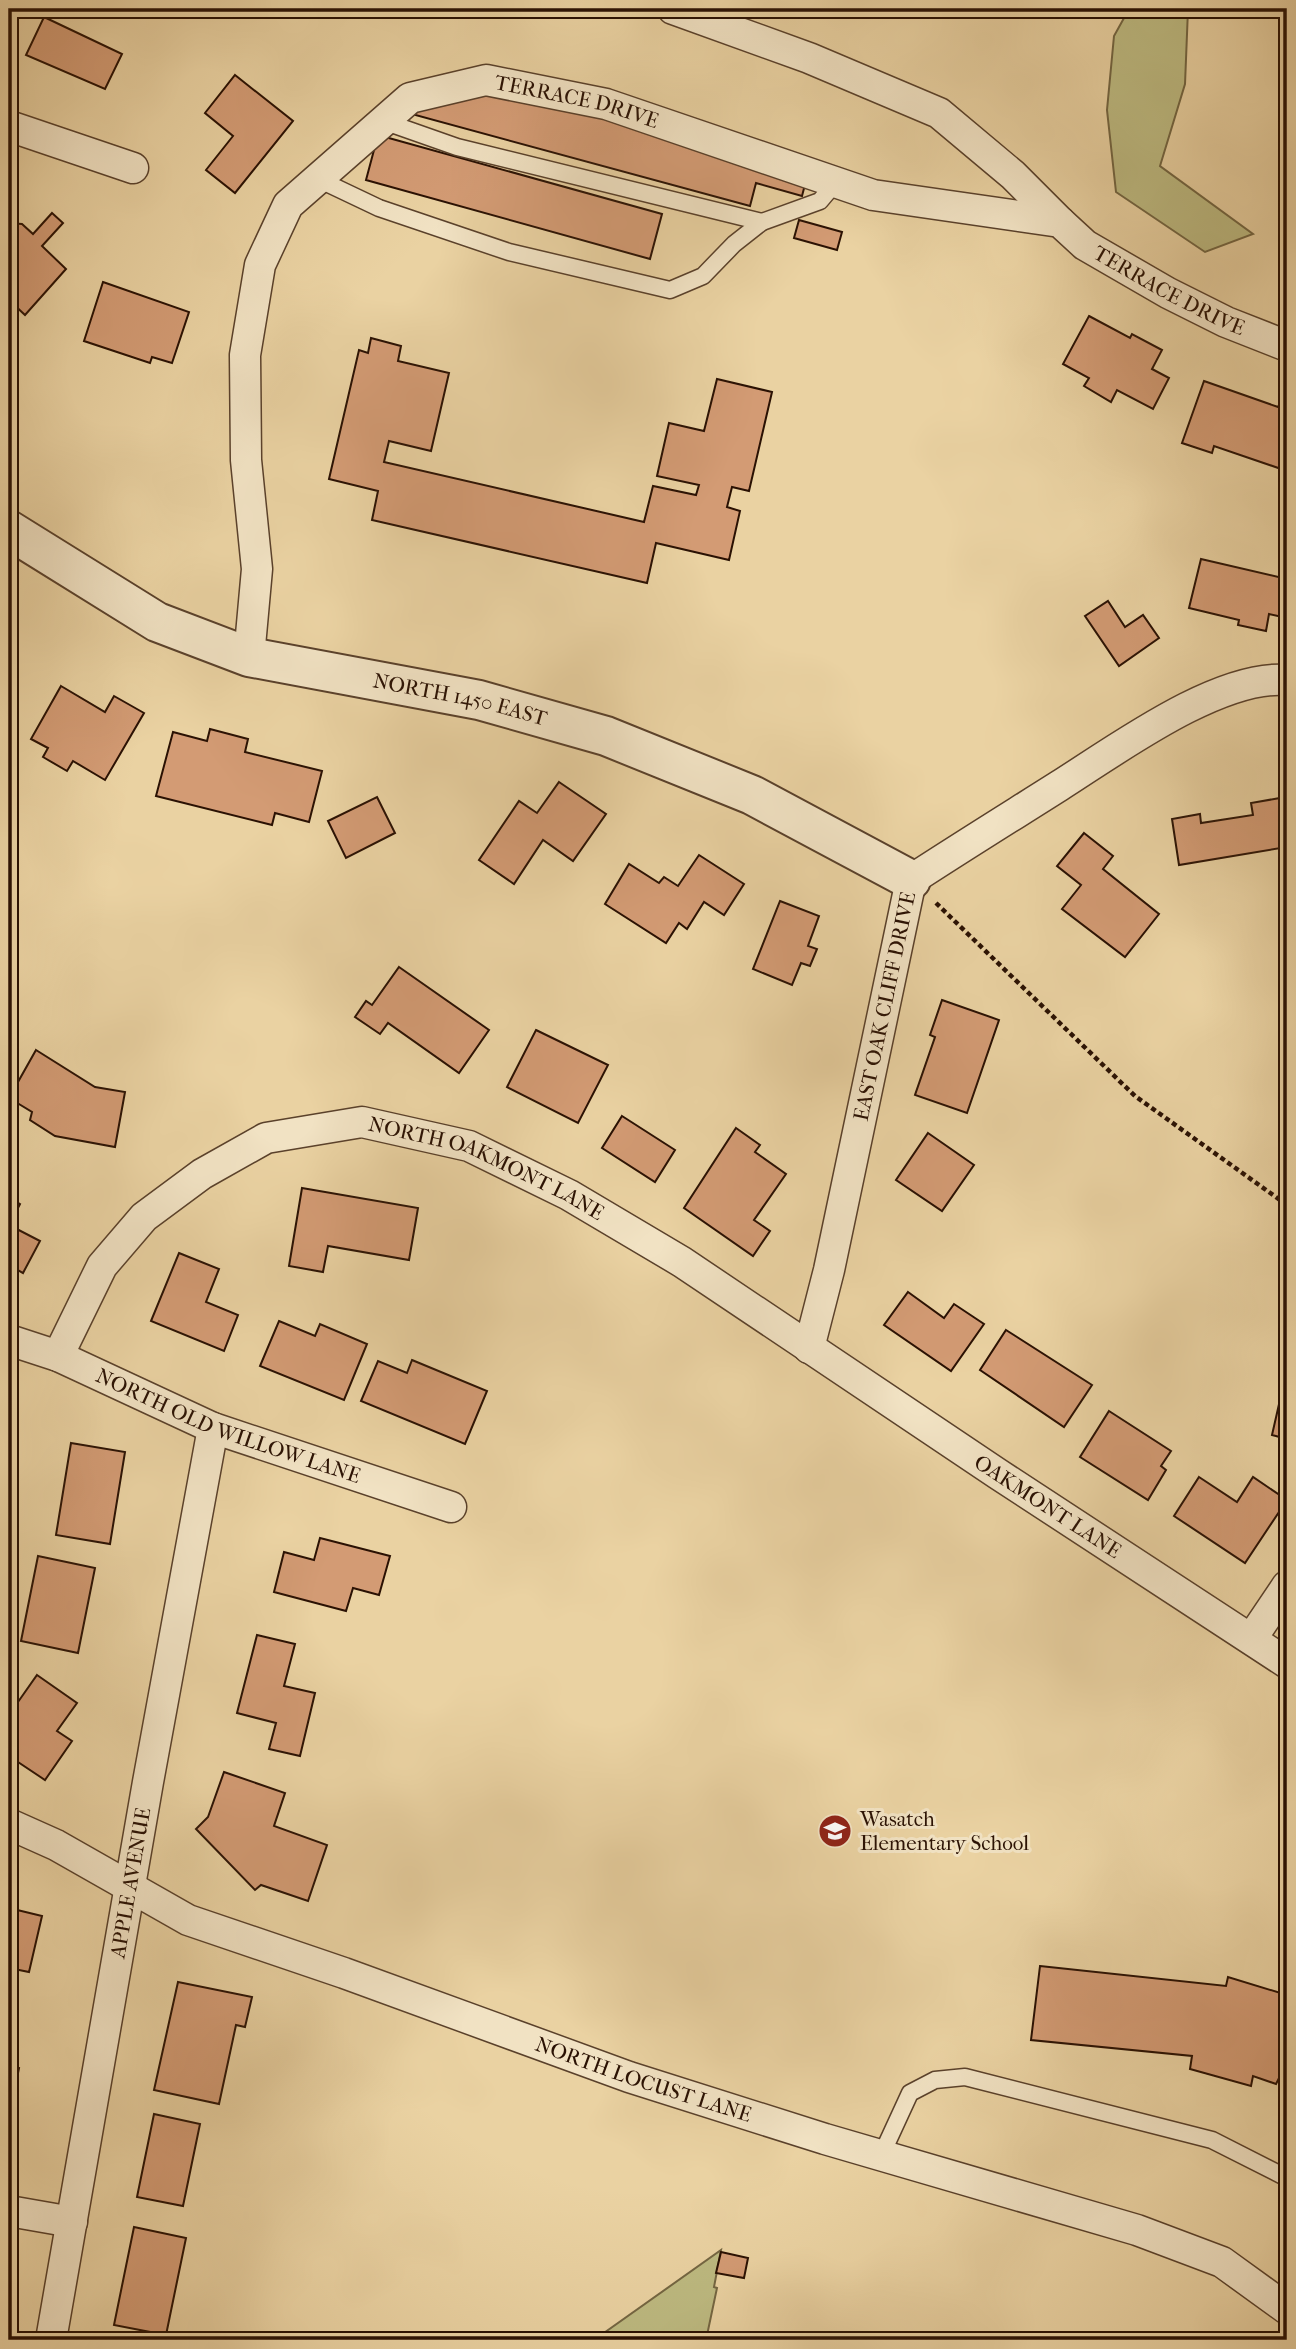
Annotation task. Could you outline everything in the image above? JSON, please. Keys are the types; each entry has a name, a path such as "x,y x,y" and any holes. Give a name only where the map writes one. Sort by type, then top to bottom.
{"street":[{"name":"TERRACE DRIVE","path":"673,9 809,58 939,113 1013,175 1085,246 1226,322 1287,346"},
{"name":"TERRACE DRIVE","path":"249,657 257,569 246,460 245,355 260,265 288,205 410,98 486,80 607,104 873,195 1060,222"},
{"path":"9,126 133,169"},
{"name":"NORTH 1450 EAST","path":"9,530 157,622 249,657 479,701 606,736 752,796 911,880"},
{"name":"EAST OAK CLIFF DRIVE","path":"809,1348 831,1257 911,880 1173,714 1231,689 1275,679 1287,680"},
{"name":"NORTH OAKMONT LANE","path":"58,1356 102,1266 144,1217 202,1174 266,1139 362,1122 469,1146 569,1195 682,1262 809,1348"},
{"name":"NORTH OLD WILLOW LANE","path":"9,1340 58,1356 214,1428 451,1507"},
{"name":"OAKMONT LANE","path":"809,1348 1287,1663"},
{"name":"APPLE AVENUE","path":"51,2340 214,1428"},
{"path":"1252,1639 1287,1586"},
{"name":"NORTH LOCUST LANE","path":"9,1824 56,1845 188,1920 344,1973 629,2077 881,2156 1137,2230 1222,2262 1287,2309"},
{"path":"9,2211 72,2222"}],"lane":[{"path":"383,121 457,147 762,222"},
{"path":"318,179 379,208 509,252 670,290 703,276 734,244 762,222 820,201 836,183"},
{"path":"881,2156 910,2093 935,2080 965,2077 1212,2140 1287,2178"}],"path":[{"path":"911,880 1135,1096 1287,1205"}],"shaded area":[{"path":"1129,9 1188,9 1185,84 1160,166 1253,234 1205,252 1116,192 1107,110 1114,36"},
{"path":"721,2250 714,2287 717,2288 706,2340 594,2340"}],"building":[{"path":"44,17 122,54 105,89 26,55"},
{"path":"235,75 293,121 235,193 206,170 233,136 205,113"},
{"path":"444,75 808,173 802,196 756,183 750,206 408,113 438,97"},
{"path":"378,135 662,214 650,259 366,180"},
{"path":"52,213 63,223 42,246 66,269 25,315 9,300 9,223 22,224 33,234"},
{"path":"799,220 842,232 837,250 794,238"},
{"path":"103,282 189,312 172,363 152,357 150,363 84,341"},
{"path":"1089,316 1130,338 1132,334 1162,350 1152,369 1169,378 1153,409 1117,390 1111,402 1084,386 1089,378 1063,364"},
{"path":"371,338 401,346 398,361 449,373 431,451 389,441 384,462 644,522 653,486 696,495 699,485 657,476 669,423 704,431 717,379 772,392 749,491 732,487 727,507 740,511 729,560 656,543 647,583 372,520 378,491 329,479 359,350 368,353"},
{"path":"1204,381 1287,408 1287,471 1214,446 1212,453 1182,443"},
{"path":"1201,559 1287,579 1287,618 1269,614 1266,631 1238,625 1239,620 1189,608"},
{"path":"1108,601 1125,627 1143,615 1159,638 1119,666 1085,616"},
{"path":"61,686 105,712 114,696 144,713 105,780 73,761 67,771 43,757 48,748 31,739"},
{"path":"210,729 248,739 245,752 322,771 309,822 275,813 272,825 156,796 173,732 207,741"},
{"path":"559,782 606,814 573,861 543,840 514,884 479,860 519,801 537,813"},
{"path":"377,797 395,833 346,858 328,821"},
{"path":"1280,798 1287,847 1179,865 1172,819 1200,814 1201,823 1253,815 1251,803"},
{"path":"1084,833 1113,856 1103,869 1159,914 1125,957 1062,909 1081,885 1057,866"},
{"path":"699,855 744,884 724,915 704,902 687,929 679,923 666,943 605,904 629,864 659,883 664,877 678,886"},
{"path":"780,901 819,916 808,946 817,949 810,966 801,963 792,985 753,969"},
{"path":"399,967 489,1030 459,1073 388,1023 380,1034 355,1017 366,1001 372,1005"},
{"path":"942,1000 999,1020 967,1113 915,1095 935,1037 930,1035"},
{"path":"536,1030 608,1065 578,1123 507,1087"},
{"path":"36,1050 95,1087 125,1092 115,1147 55,1136 30,1120 32,1112 9,1098"},
{"path":"622,1116 675,1150 655,1182 602,1148"},
{"path":"736,1128 760,1145 755,1152 786,1174 754,1220 770,1231 753,1256 684,1208"},
{"path":"928,1133 974,1165 942,1211 896,1180"},
{"path":"302,1188 418,1208 409,1260 328,1246 323,1272 289,1266"},
{"path":"9,1197 20,1204 9,1225"},
{"path":"9,1225 40,1241 23,1273 9,1265"},
{"path":"179,1253 219,1269 206,1302 238,1315 224,1351 151,1321"},
{"path":"908,1292 944,1318 954,1304 984,1324 951,1371 884,1325"},
{"path":"279,1321 315,1336 320,1324 367,1344 344,1400 260,1366"},
{"path":"1006,1330 1092,1385 1064,1427 980,1370"},
{"path":"412,1360 487,1391 465,1444 361,1401 378,1361 407,1373"},
{"path":"1282,1391 1287,1392 1287,1439 1272,1435"},
{"path":"1109,1411 1171,1451 1161,1466 1166,1470 1148,1500 1080,1457"},
{"path":"71,1443 125,1452 110,1544 56,1535"},
{"path":"1199,1477 1237,1502 1253,1477 1287,1500 1245,1563 1174,1516"},
{"path":"320,1538 390,1556 379,1595 353,1588 346,1611 274,1592 284,1552 314,1560"},
{"path":"38,1556 95,1568 78,1653 21,1641"},
{"path":"257,1635 295,1644 284,1686 315,1693 300,1756 269,1749 276,1723 237,1713"},
{"path":"37,1675 77,1703 57,1731 72,1741 45,1780 9,1756 9,1696 18,1702"},
{"path":"224,1772 285,1793 274,1826 327,1845 308,1901 261,1885 255,1890 196,1829 208,1817"},
{"path":"9,1908 42,1916 29,1972 9,1968"},
{"path":"1040,1966 1226,1986 1228,1977 1287,1995 1287,2082 1279,2078 1276,2084 1253,2076 1251,2086 1190,2069 1192,2056 1031,2040"},
{"path":"178,1982 252,1997 245,2027 236,2025 219,2104 154,2090"},
{"path":"9,2066 19,2068 9,2118"},
{"path":"154,2114 200,2124 183,2206 137,2197"},
{"path":"134,2227 186,2238 166,2335 114,2325"},
{"path":"721,2252 748,2258 744,2278 716,2273"}],"place":[{"name":"Wasatch Elementary School","path":"835,1831"}]}
